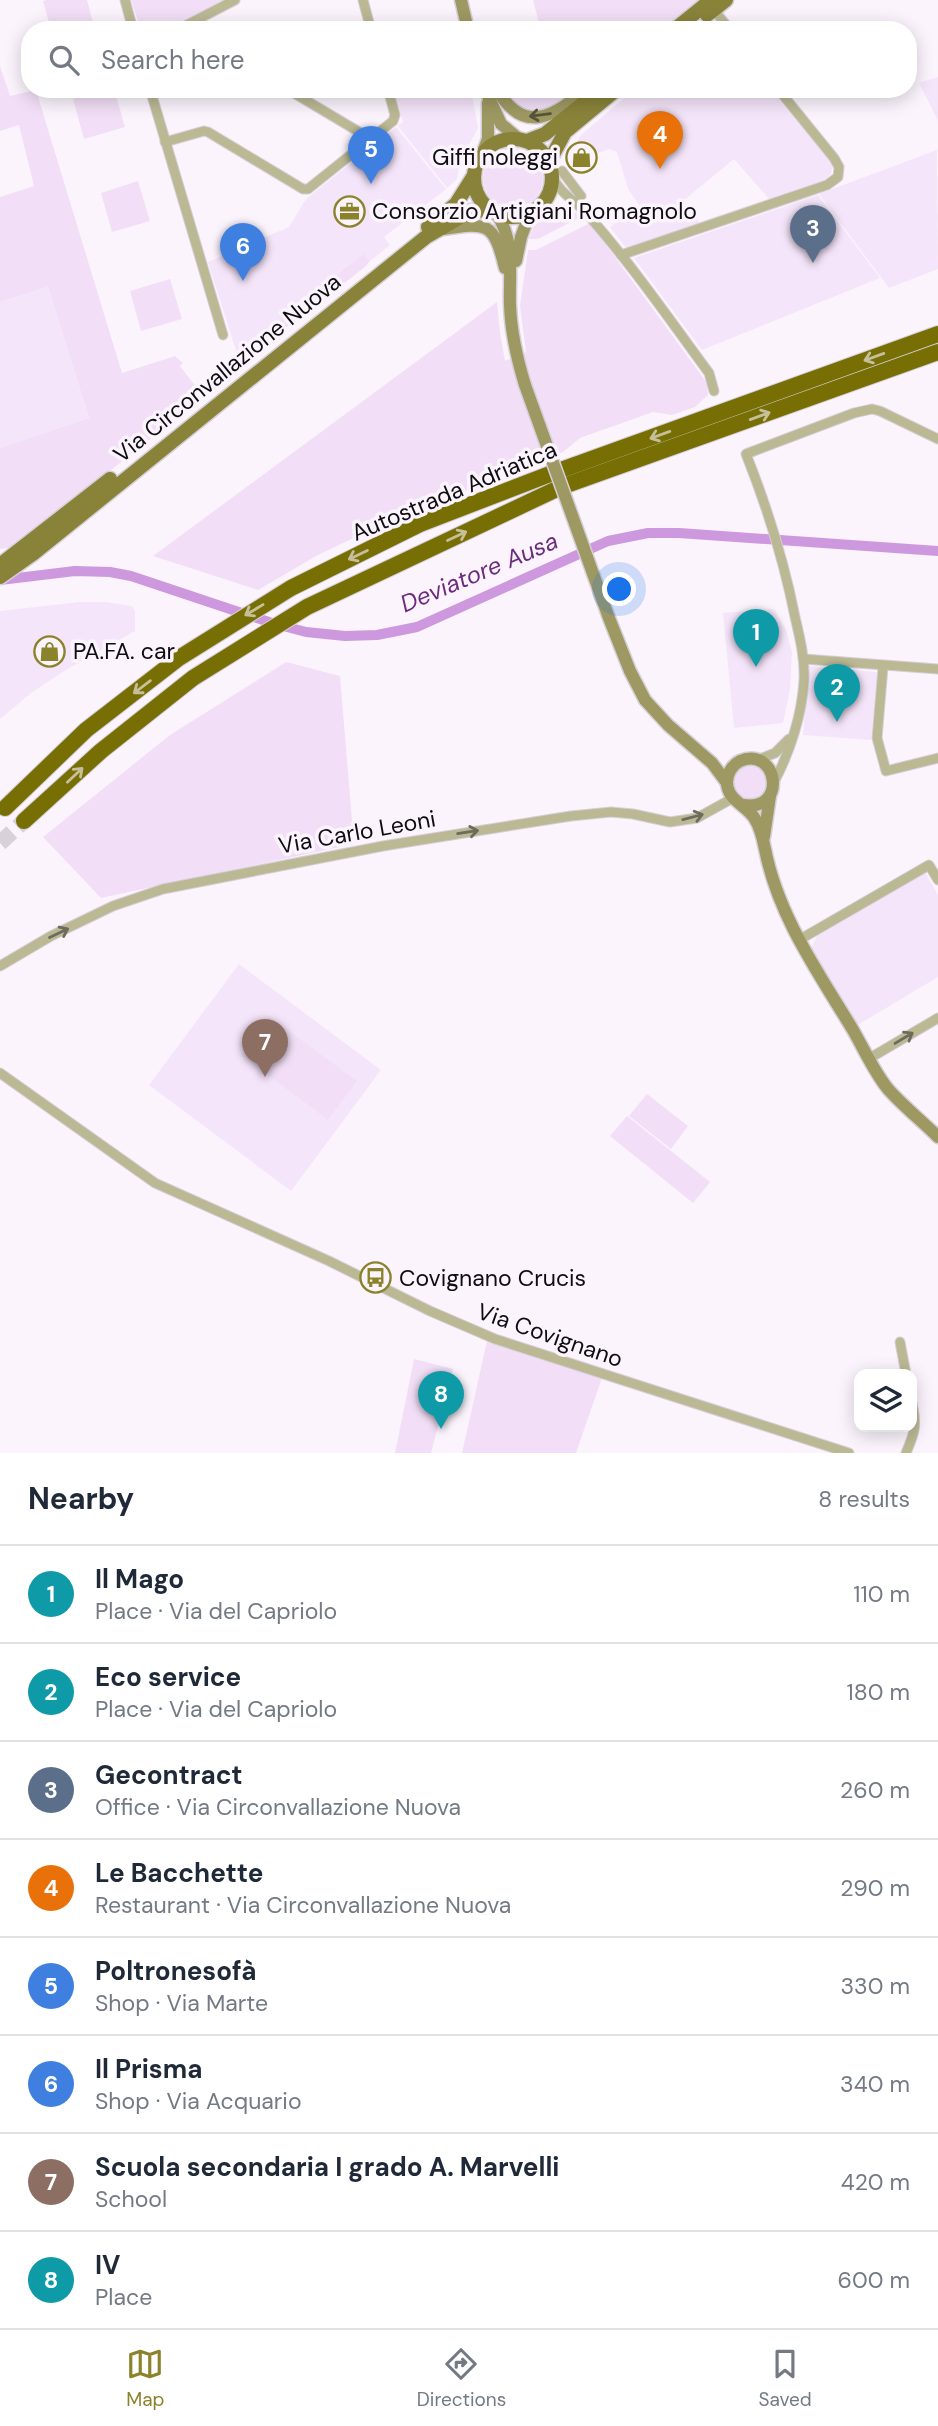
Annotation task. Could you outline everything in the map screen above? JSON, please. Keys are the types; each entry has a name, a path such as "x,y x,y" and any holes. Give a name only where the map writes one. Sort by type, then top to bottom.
{"highway":[{"name":"Autostrada Adriatica","path":"5,808 86,730 179,658 291,588 420,524 550,474 938,334"},
{"name":"Autostrada Adriatica","path":"24,821 101,751 193,678 307,607 561,487 938,352"}],"main road":[{"path":"688,21 712,5 726,0"},
{"path":"697,21 712,5"},
{"path":"483,152 499,141 523,140 545,134 590,98"},
{"path":"530,213 547,198 565,132 606,98"},
{"path":"523,140 536,146 554,170"},
{"name":"Via Circonvallazione Nuova","path":"0,565 456,204 473,177 483,152"},
{"path":"473,177 478,195 494,212"},
{"name":"Via Circonvallazione Nuova","path":"0,577 34,553 438,229 471,211 494,212 508,217 530,213"}],"street":[{"path":"125,0 131,21"},
{"path":"197,21 235,0"},
{"path":"363,0 369,21"},
{"path":"461,0 466,21"},
{"path":"712,5 724,21"},
{"path":"153,98 223,335"},
{"path":"302,98 371,139"},
{"path":"165,142 208,132 303,189 308,189 393,121 395,115 390,98"},
{"path":"483,152 488,139 486,98"},
{"path":"488,98 501,124 523,140"},
{"path":"502,98 515,111 544,117 561,110 576,98"},
{"path":"621,255 827,185 838,177 839,167 834,158 785,98"},
{"path":"554,170 557,187 576,203 621,255 709,373 714,391"},
{"path":"494,212 506,230 510,244 514,345 525,385 630,671 645,700 718,769 738,801 756,820 769,874 799,940 887,1088 938,1137"},
{"path":"510,289 521,237 530,213"},
{"path":"438,229 466,224 489,230 497,238 510,289"},
{"path":"764,845 769,796 786,756 801,707 804,659 782,558 746,453 854,413 872,409 938,439"},
{"path":"804,659 938,669"},
{"path":"883,667 877,738 886,771 938,758"},
{"path":"699,751 717,758 758,760 775,753 792,735"},
{"path":"727,783 731,769 743,760"},
{"path":"758,760 769,768 774,782"},
{"path":"738,801 758,804 769,796"},
{"name":"Via Carlo Leoni","path":"0,966 51,936 113,906 163,889 383,846 571,816 611,812 670,822 697,818 738,801"},
{"path":"799,940 929,864 938,880"},
{"path":"870,1058 938,1018"},
{"name":"Via Covignano","path":"0,1073 155,1183 329,1261 430,1311 495,1339 849,1453"},
{"path":"900,1342 905,1369"},
{"path":"905,1453 914,1432"}],"shaded area":[{"path":"87,0 93,21 49,21 43,1"},
{"path":"131,0 223,0 180,21 138,21"},
{"path":"533,0 699,0 673,21 538,21"},
{"path":"0,66 10,96 21,93 21,98 38,98 122,373 175,356 183,363 180,366 196,387 307,299 311,310 258,347 204,397 13,547 0,549 0,448 89,418 48,287 0,302 0,197 34,186 19,125 0,131"},
{"path":"938,77 938,121 919,83"},
{"path":"117,98 125,127 84,139 73,99"},
{"path":"396,98 473,98 478,128 460,161 457,179 447,188 398,126 403,122"},
{"path":"510,98 564,98 541,111 533,112 517,106"},
{"path":"624,98 778,98 833,166 831,174 824,180 769,199 734,159 683,201 700,223 626,248 610,227 640,206 628,189 617,152 609,149 575,162 574,147 581,135"},
{"path":"396,127 446,189 384,237 390,245 370,261 364,254 327,289 333,292 311,310 306,300 237,354 208,262 289,227 306,199"},
{"path":"507,148 519,148 538,161 543,178 541,190 530,203 519,208 507,208 488,195 483,184 483,172 496,153"},
{"path":"937,150 938,269 889,288 819,194"},
{"path":"138,181 150,221 112,232 101,193"},
{"path":"818,195 880,278 702,350 634,258"},
{"path":"562,207 577,213 579,218 538,239 529,239 533,222 539,215 549,209"},
{"path":"590,223 707,383 708,395 695,407 672,415 653,412 580,438 563,452 391,520 318,555 258,590 153,556 497,302 505,361 526,352 520,306 528,250 536,250"},
{"path":"364,254 370,261 366,266 333,292 324,285"},
{"path":"170,279 182,319 141,331 130,291"},
{"path":"48,287 89,418 0,448 0,302"},
{"name":"PA.FA. car","path":"80,602 132,606 135,611 135,631 64,671 31,693 0,719 0,611"},
{"path":"774,609 786,630 792,652 790,690 783,723 734,728 723,613"},
{"path":"286,662 340,676 354,844 101,898 43,837 170,735"},
{"path":"808,666 877,672 871,740 803,735"},
{"path":"750,765 762,770 767,782 762,794 750,799 738,794 733,782 738,770"},
{"path":"925,872 938,895 938,977 856,1026 810,951 817,936"},
{"path":"239,964 381,1070 291,1191 149,1085"},
{"path":"269,1016 357,1081 328,1120 241,1055"},
{"path":"647,1094 688,1126 671,1149 629,1116"},
{"path":"627,1116 710,1182 693,1203 610,1136"},
{"path":"487,1341 602,1378 576,1453 462,1453"},
{"path":"414,1359 453,1369 431,1453 395,1453"}],"waterway":[{"name":"Deviatore Ausa","path":"0,580 75,571 110,572 131,576 272,623 306,632 345,636 377,635 417,627 608,541 648,533 938,551"}],"tunnel":[{"path":"0,843 24,821"}],"place":[{"name":"Giffi noleggi","path":"581,157"},
{"name":"Le Bacchette","path":"660,169"},
{"name":"Poltronesofà","path":"371,184"},
{"name":"Consorzio Artigiani Romagnolo","path":"349,211"},
{"name":"Gecontract","path":"813,263"},
{"name":"Il Prisma","path":"243,281"},
{"name":"PA.FA. car","path":"50,651"},
{"name":"Il Mago","path":"756,667"},
{"name":"Eco service","path":"837,722"},
{"name":"Scuola secondaria I grado A. Marvelli","path":"265,1077"},
{"name":"Covignano Crucis","path":"376,1278"},
{"name":"IV","path":"441,1429"}]}
